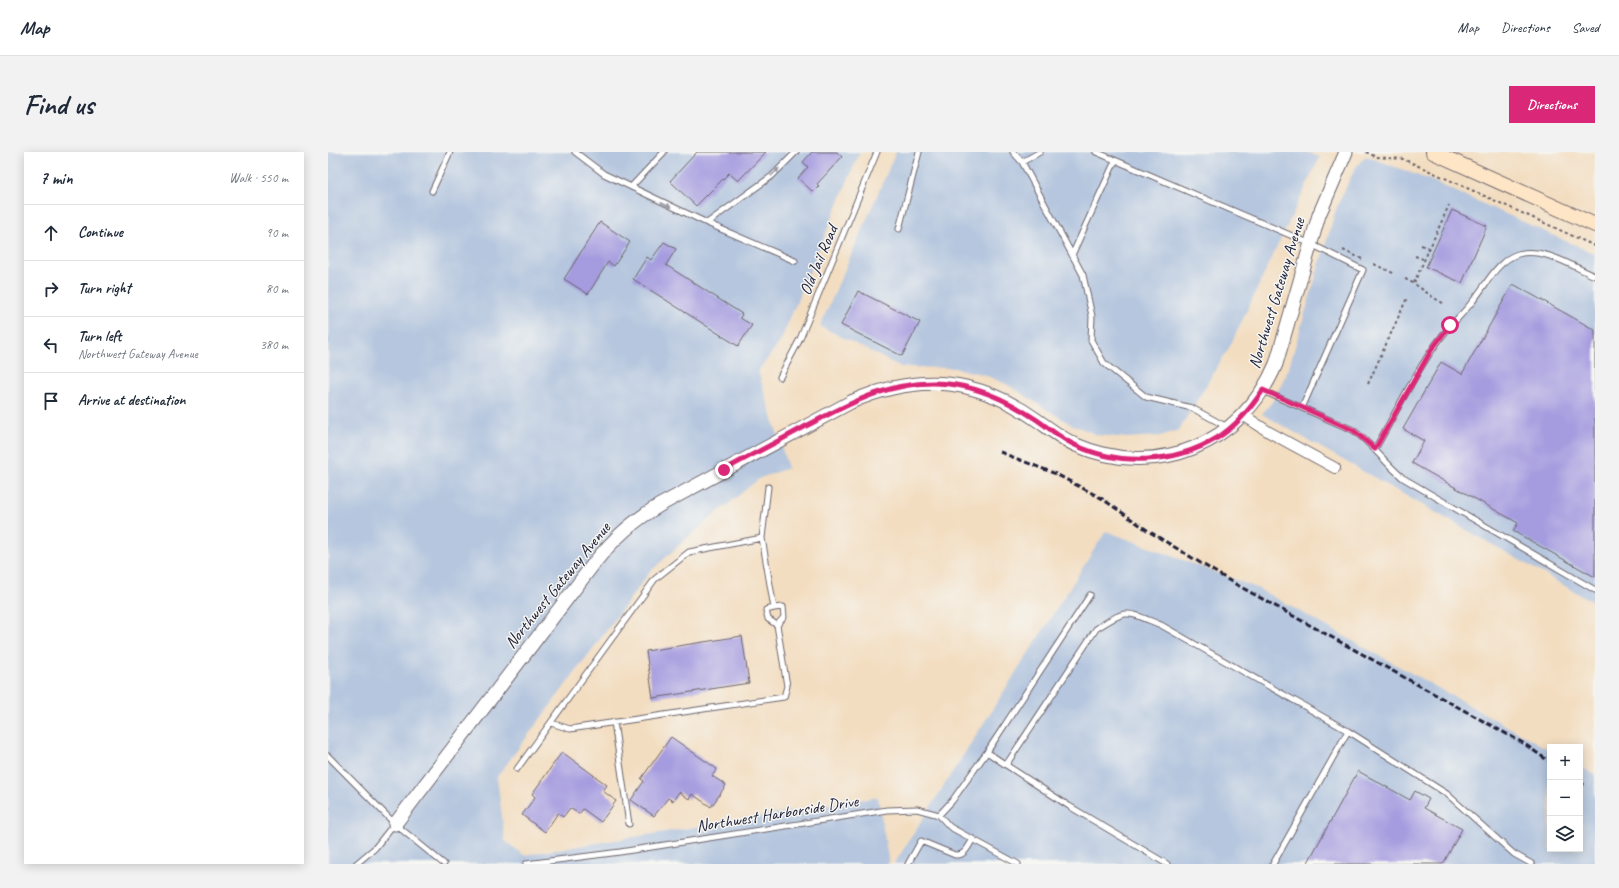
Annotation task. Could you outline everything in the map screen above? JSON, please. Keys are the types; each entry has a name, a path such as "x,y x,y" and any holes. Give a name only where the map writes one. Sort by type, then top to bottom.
{"main road":[{"path":"1433,152 1595,224"}],"street":[{"name":"Northwest Gateway Avenue","path":"395,824 607,547 624,530 647,512 851,402 881,391 917,384 950,384 967,387 1003,399 1074,444 1110,457 1132,459 1169,456 1216,438 1243,415 1263,390 1276,364 1326,198 1346,152"},
{"path":"1243,415 1269,432 1335,468"}],"lane":[{"path":"432,191 450,152"},
{"path":"575,152 604,174 706,223 795,261"},
{"path":"631,187 664,152"},
{"path":"706,223 772,176 796,152"},
{"name":"Old Jail Road","path":"780,377 800,339 877,152"},
{"path":"899,229 919,152"},
{"path":"1013,152 1022,162 1083,275 1092,316 1092,340 1104,363 1146,397 1192,408 1229,428"},
{"path":"1022,162 1040,152"},
{"path":"1096,152 1311,244 1363,270 1302,408"},
{"path":"1072,255 1115,161"},
{"path":"1375,449 1432,349 1450,325 1472,302 1502,263 1517,254 1532,252 1548,255 1595,276"},
{"path":"1263,390 1353,430 1375,449 1387,464 1403,478 1595,590"},
{"path":"768,487 762,538 774,608"},
{"path":"517,769 655,579 689,552 762,538"},
{"path":"939,815 952,800 987,752 1090,595"},
{"path":"550,723 570,728 784,697 787,686 777,625 768,619 766,610 783,607 784,617 777,625"},
{"path":"1006,766 1096,629 1115,617 1129,612 1161,625 1348,732 1447,794 1514,854 1530,863"},
{"path":"614,722 629,824"},
{"path":"1273,864 1348,732"},
{"path":"987,752 1006,766 1069,806 1167,864"},
{"path":"328,756 395,824 444,864"},
{"name":"Northwest Harborside Drive","path":"526,864 620,852 887,810 917,808 939,815 950,827 1018,864"},
{"path":"356,864 375,848 395,824"},
{"path":"908,864 921,841 960,856 964,853 973,839"}],"path":[{"path":"1366,152 1376,157 1404,159 1595,246"},
{"path":"1414,283 1449,205"},
{"path":"1420,245 1429,248"},
{"path":"1351,254 1362,259"},
{"path":"1415,256 1424,259"},
{"path":"1374,264 1393,273"},
{"path":"1405,279 1414,283 1429,296 1444,304"},
{"path":"1368,384 1407,298"}],"shaded area":[{"path":"328,152 860,152 780,342 758,371 788,468 760,478 689,536 650,572 497,777 505,841 524,855 878,797 889,864 328,864"},
{"path":"896,152 1306,152 1320,157 1230,346 1179,430 1160,436 1126,438 1098,435 1070,424 1008,385 985,375 955,368 901,367 820,326"},
{"path":"1366,156 1430,180 1595,254 1595,603 1262,414 1273,401 1288,370 1336,209 1355,168"},
{"path":"1106,531 1257,588 1547,748 1547,852 1583,852 1583,768 1595,775 1595,864 894,864"}],"building":[{"path":"697,152 766,152 738,181 729,173 696,206 670,181"},
{"path":"812,152 837,152 842,157 817,184 819,186 813,192 798,178 808,167 803,162"},
{"path":"1452,210 1487,226 1462,283 1426,267"},
{"path":"600,222 630,242 614,266 608,262 588,294 564,279"},
{"path":"664,242 676,249 666,265 742,314 740,318 752,325 738,346 633,279 647,257 651,260"},
{"path":"1513,284 1595,330 1595,577 1513,531 1518,523 1412,463 1424,441 1403,429 1441,362 1462,374"},
{"path":"858,291 920,322 902,356 841,325"},
{"path":"742,636 749,683 653,698 646,651"},
{"path":"671,737 717,769 712,776 726,785 711,807 692,794 689,799 679,792 673,801 668,798 654,816 631,800 644,781 641,779"},
{"path":"562,752 607,785 603,791 616,801 601,822 583,809 579,814 570,808 563,817 558,813 545,832 522,815 535,797 532,794"},
{"path":"1358,771 1410,800 1415,791 1429,799 1424,808 1462,829 1443,864 1307,864"}],"railway":[{"path":"1000,452 1056,474 1101,498 1150,532 1230,581 1523,743 1547,760"}],"route":[{"path":"724,470 865,396 893,387 934,383 967,387 1003,399 1074,444 1092,452 1110,457 1132,459 1169,456 1216,438 1244,413 1263,390 1353,430 1375,449 1432,349 1450,325"}]}
